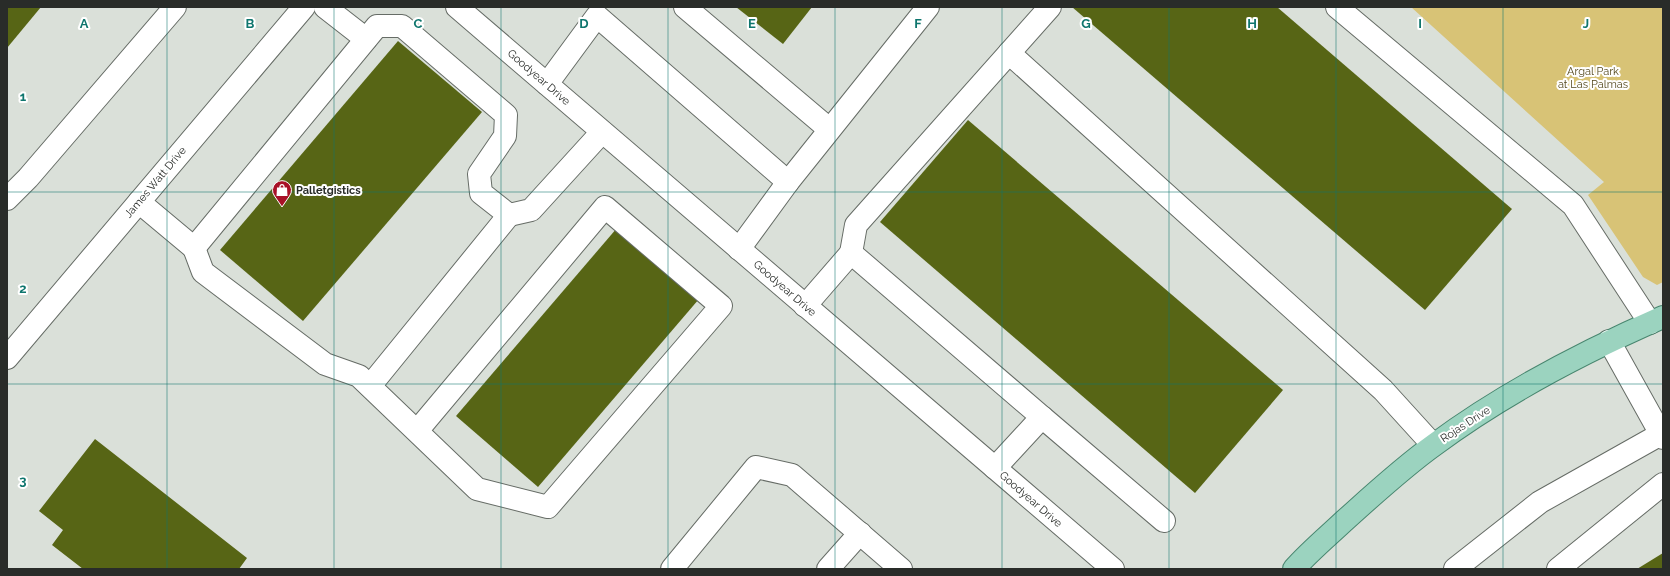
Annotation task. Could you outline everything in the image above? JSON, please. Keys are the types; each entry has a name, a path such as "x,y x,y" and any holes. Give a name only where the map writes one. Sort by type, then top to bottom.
{"main road":[{"name":"Rojas Drive","path":"1294,569 1379,488 1433,445 1484,410 1609,341 1656,320"}],"street":[{"path":"7,199 33,172 175,7"},
{"name":"James Watt Drive","path":"7,358 304,7"},
{"path":"325,7 366,39"},
{"name":"Goodyear Drive","path":"457,7 1113,569"},
{"path":"686,7 829,130"},
{"path":"739,249 788,182 928,7"},
{"path":"805,306 851,253 856,225 1050,7"},
{"path":"1337,7 1573,204 1656,320"},
{"path":"547,84 599,12 788,182"},
{"path":"194,248 377,26 402,26 506,115 506,136 479,174 481,193 509,215"},
{"path":"1010,53 1383,390 1433,445"},
{"path":"370,386 509,215 531,210 602,132"},
{"path":"139,202 194,248 203,272 325,364 359,376 477,489 548,507 721,306 605,207 417,431"},
{"path":"851,253 1164,521"},
{"path":"1455,569 1540,502 1662,436 1609,341"},
{"path":"995,468 1042,417"},
{"path":"672,569 756,468 792,475 901,569"},
{"path":"1558,569 1663,484"},
{"path":"828,569 860,533"}],"green space":[{"name":"Argal Park at Las Palmas","path":"1411,7 1663,7 1663,282 1657,285 1643,277 1588,195 1604,182"}],"building":[{"path":"7,7 41,7 7,48"},
{"path":"736,7 812,7 783,44"},
{"path":"1072,7 1277,7 1512,209 1425,310"},
{"path":"398,41 482,112 303,321 220,250"},
{"path":"968,120 1283,390 1195,493 880,222"},
{"path":"617,228 699,299 538,487 456,416"},
{"path":"95,439 247,558 239,569 83,569 52,545 63,530 39,511"},
{"path":"1663,553 1663,569 1637,569"}],"place":[{"name":"Palletgistics","path":"282,207"}]}
